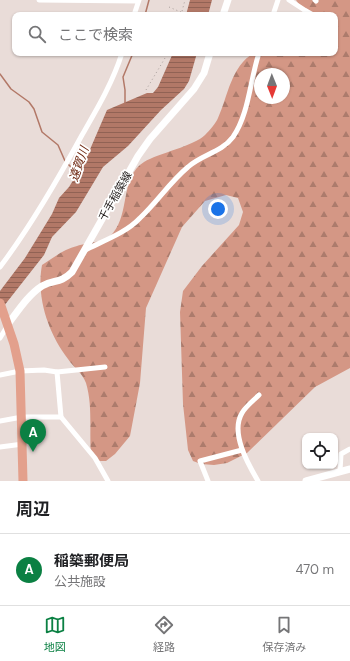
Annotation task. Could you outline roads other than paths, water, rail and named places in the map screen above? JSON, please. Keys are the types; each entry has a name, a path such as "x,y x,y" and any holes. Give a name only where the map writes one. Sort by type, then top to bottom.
{"highway":[{"path":"0,303 7,320 20,371 24,481"}],"main road":[{"path":"224,12 228,0"},
{"name":"千手稲築線","path":"7,320 44,285 61,281 72,272 138,156 150,139 194,89 204,72 209,56"},
{"path":"306,481 350,469"}],"street":[{"path":"40,0 138,1 135,12"},
{"path":"274,12 278,0"},
{"path":"289,0 304,12"},
{"path":"0,267 17,245 65,166 108,87 121,56"},
{"path":"84,251 130,227 140,219 188,167 227,144 233,136 243,115 258,56"},
{"path":"0,338 7,320"},
{"path":"0,375 20,371 57,372 105,367"},
{"path":"57,372 61,417 95,458 108,481"},
{"path":"258,481 242,450 240,439 240,417 245,408 259,395"},
{"path":"0,421 22,417 61,417"},
{"path":"0,447 23,444"},
{"path":"340,471 341,454 350,449"},
{"path":"208,481 200,461 242,450"}],"waterway":[{"path":"146,12 149,0"},
{"path":"125,103 123,77 132,56"},
{"path":"0,74 11,89 29,102 34,109 42,132 58,145 65,161"},
{"name":"遠賀川","path":"68,164 78,174"}],"place":[{"name":"稲築郵便局","path":"33,452"}]}
